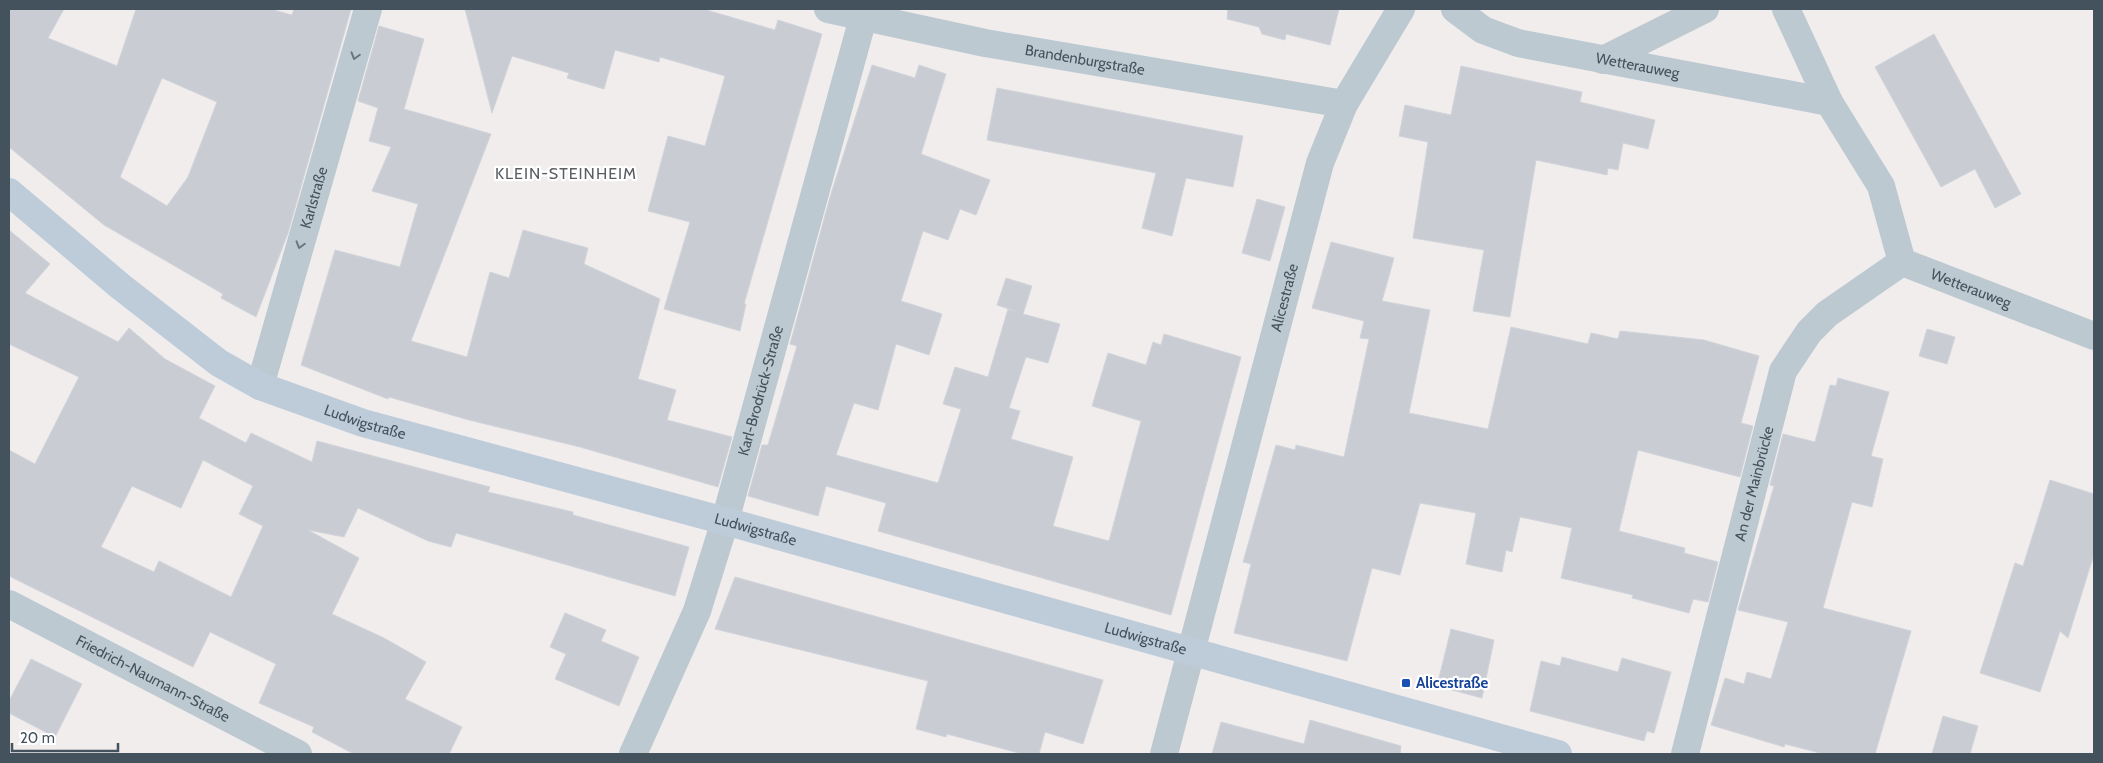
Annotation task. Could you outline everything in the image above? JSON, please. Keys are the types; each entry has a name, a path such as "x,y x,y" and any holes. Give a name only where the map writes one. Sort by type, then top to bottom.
{"main road":[{"name":"Ludwigstraße","path":"9,192 181,334 219,363 260,386 363,423 725,521 1558,754"}],"street":[{"name":"Karlstraße","path":"260,386 368,9"},
{"name":"Brandenburgstraße","path":"828,9 985,43 1344,104"},
{"name":"Alicestraße","path":"1164,754 1311,196 1328,139 1344,104 1401,9"},
{"name":"Wetterauweg","path":"1455,9 1470,22 1498,37 1603,60 1828,102"},
{"path":"1603,60 1705,9"},
{"path":"1786,9 1828,102 1881,186 1902,262"},
{"name":"Karl-Brodrück-Straße","path":"632,754 692,625 725,521 863,18"},
{"name":"Wetterauweg","path":"1902,262 2094,336"},
{"name":"An der Mainbrücke","path":"1684,754 1783,371 1809,332 1827,314 1902,262"},
{"name":"Friedrich-Naumann-Straße","path":"9,604 298,754"}],"building":[{"path":"9,9 64,9 48,38 117,66 136,9 270,9 292,15 294,9 351,9 288,233 256,317 221,298 223,294 104,225 9,147","holes":["162,78 217,102 188,177 167,206 120,177"]},
{"path":"465,9 703,9 775,30 778,20 822,34 744,304 746,304 740,331 664,309 690,222 648,211 668,136 705,146 725,76 660,57 659,62 615,50 604,89 567,78 569,73 512,56 492,113"},
{"path":"1228,9 1339,9 1330,45 1286,34 1285,40 1262,34 1259,27 1227,19"},
{"path":"379,26 424,39 404,109 491,134 411,341 467,357 490,272 509,278 523,230 588,248 584,264 660,299 638,379 676,390 667,420 732,437 718,487 580,447 469,420 389,397 388,399 301,365 335,250 400,267 418,204 372,191 391,147 369,141 378,108 358,101"},
{"path":"1934,34 2021,194 1995,208 1975,169 1941,187 1875,67"},
{"path":"872,65 915,78 919,65 946,74 921,154 990,180 976,215 960,209 948,240 923,231 901,301 942,314 929,355 896,344 878,410 854,403 836,455 938,483 961,409 943,404 955,367 988,377 1008,309 1015,311 997,305 1006,278 1032,286 1023,314 1060,324 1048,363 1026,357 1009,408 1020,411 1011,439 1073,457 1053,526 1109,541 1141,421 1092,406 1108,353 1146,365 1153,342 1161,345 1164,334 1241,357 1171,615 878,531 886,503 826,486 818,516 748,496 762,445 768,445 797,346 790,344 830,197"},
{"path":"1461,66 1582,92 1580,102 1655,120 1648,149 1623,143 1618,170 1608,168 1607,175 1536,160 1510,317 1473,311 1484,250 1413,238 1428,142 1399,136 1405,105 1451,115"},
{"path":"997,88 1243,136 1233,187 1186,178 1172,236 1142,228 1156,173 987,140"},
{"path":"1257,199 1285,207 1270,261 1242,253"},
{"path":"9,230 50,264 25,293 118,342 129,328 165,359 215,386 199,418 246,443 251,433 312,462 317,441 490,487 488,492 573,512 573,515 689,547 675,596 456,533 451,547 428,541 358,508 344,537 308,530 359,558 332,614 384,638 426,662 405,699 462,727 449,754 354,754 312,732 314,727 259,703 276,664 210,632 193,667 9,576 9,450 35,464 79,377 9,344","holes":["203,460 253,486 239,514 263,526 231,597 159,561 154,572 101,547 132,486 181,508"]},
{"path":"1331,242 1394,258 1382,301 1430,310 1409,413 1488,429 1511,327 1588,344 1591,333 1618,339 1620,331 1704,340 1759,356 1741,423 1753,426 1740,477 1638,450 1619,531 1685,548 1684,553 1718,562 1708,602 1693,599 1689,613 1632,598 1633,595 1561,578 1572,528 1520,517 1512,552 1506,550 1502,572 1466,564 1476,513 1420,503 1400,575 1372,568 1347,661 1234,633 1251,564 1243,562 1276,445 1295,450 1296,445 1344,457 1369,339 1360,338 1364,321 1312,308"},
{"path":"1927,329 1955,337 1947,364 1919,356"},
{"path":"1838,378 1889,392 1871,456 1883,459 1872,507 1852,502 1823,608 1911,631 1875,754 1824,754 1785,744 1784,747 1711,725 1725,678 1744,684 1747,672 1771,679 1788,622 1738,610 1774,486 1770,485 1783,434 1815,442 1830,385 1836,386"},
{"path":"2050,480 2094,494 2094,554 2068,638 2060,631 2040,692 1980,673 2015,563 2023,566"},
{"path":"735,577 1103,680 1083,744 1045,732 1039,754 1023,754 947,734 946,737 916,729 928,681 715,629"},
{"path":"565,613 606,630 601,641 639,657 619,706 555,679 566,654 550,647"},
{"path":"1451,629 1494,640 1482,698 1437,686"},
{"path":"1562,657 1618,672 1622,658 1671,672 1654,733 1647,731 1644,741 1530,711 1541,661 1560,666"},
{"path":"31,659 82,684 55,737 9,713 9,701"},
{"path":"1943,716 1978,726 1970,754 1932,754"},
{"path":"1310,720 1401,746 1400,754 1212,754 1221,722 1304,744"}],"place":[{"name":"Alicestraße","path":"1406,683"}],"district":[{"name":"KLEIN-STEINHEIM","path":"566,173"}]}
